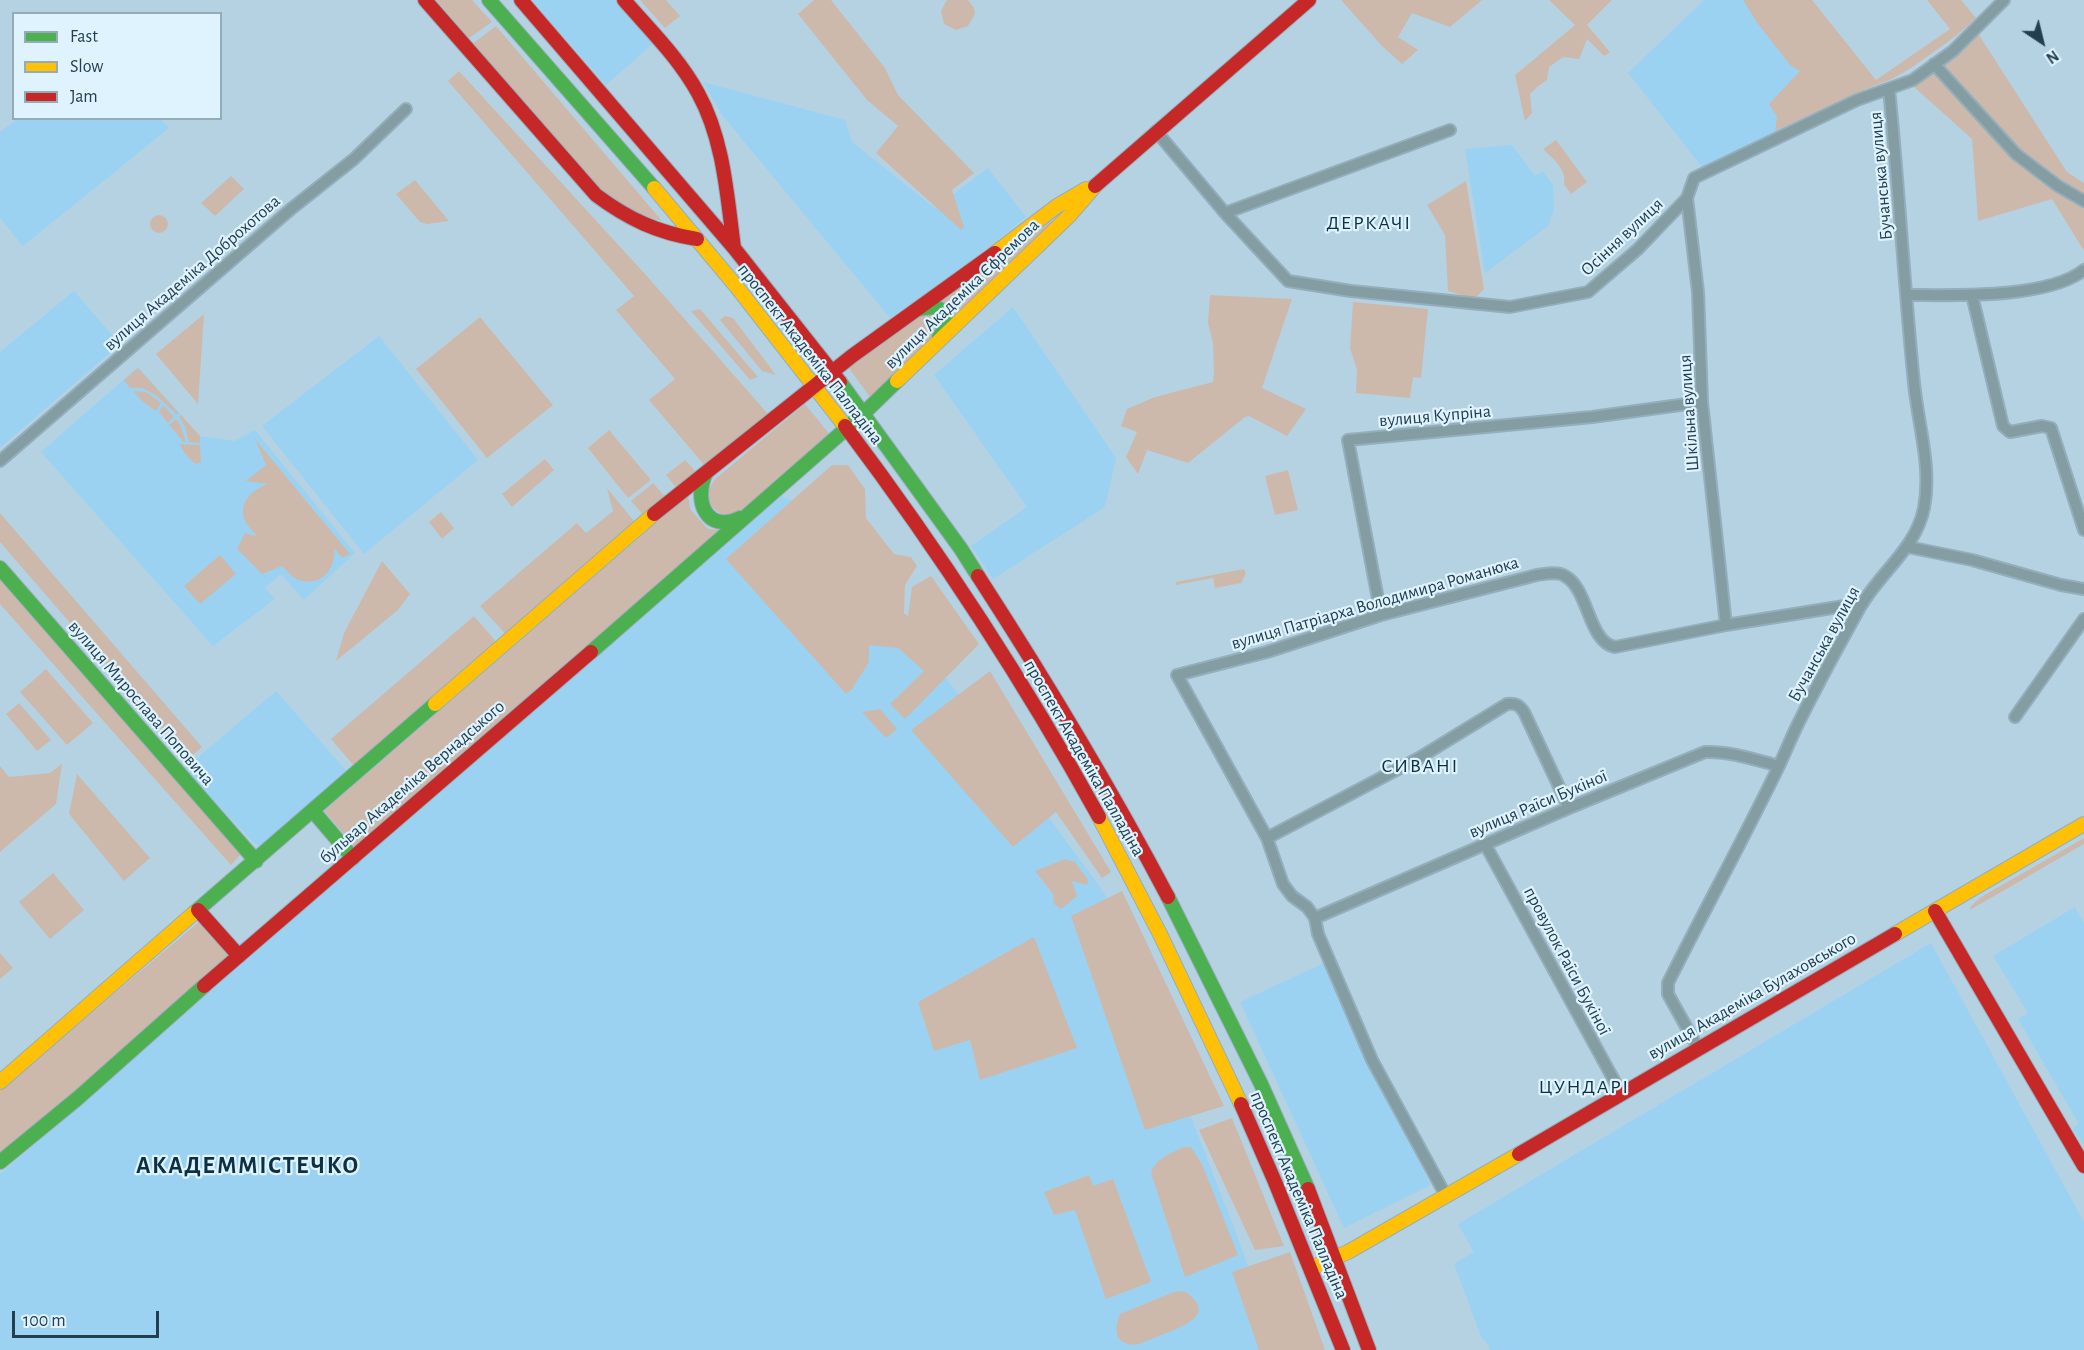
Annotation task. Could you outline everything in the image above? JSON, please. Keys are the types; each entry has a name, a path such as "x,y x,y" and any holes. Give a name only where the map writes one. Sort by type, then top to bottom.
{"main road":[{"path":"425,0 596,195 641,225 670,236 697,239"},
{"name":"проспект Академіка Палладіна","path":"489,0 697,239 814,385 921,531 1029,694 1151,915 1213,1040 1247,1115 1343,1350"},
{"name":"проспект Академіка Палладіна","path":"521,0 734,248 832,371 961,549 1046,681 1124,814 1187,933 1262,1084 1307,1187 1369,1350"},
{"name":"проспект Академіка Палладіна","path":"624,0 688,76 706,108 721,161 734,248"},
{"name":"вулиця Академіка Єфремова","path":"846,429 1069,216 1099,182 1309,0"},
{"name":"вулиця Академіка Єфремова","path":"814,385 1057,206 1099,182"},
{"path":"916,310 934,306 945,314 947,326 932,347"},
{"path":"0,1082 644,521 814,385"},
{"name":"бульвар Академіка Вернадського","path":"0,1161 78,1098 846,429"},
{"path":"706,473 700,488 700,498 707,514 714,520 724,523 734,522 750,512"},
{"name":"вулиця Мирослава Поповича","path":"0,568 256,861"},
{"path":"312,811 352,858"},
{"name":"вулиця Академіка Булаховського","path":"1311,1268 1334,1259 1446,1196 2084,824"},
{"path":"198,910 239,956"},
{"path":"1935,911 2084,1166"}],"street":[{"name":"Осіння вулиця","path":"1156,131 1225,213 1288,282 1351,291 1510,307 1588,291 1638,249 1687,198 1694,178 1857,100 1912,80 1953,51 2004,0"},
{"path":"1934,64 2016,154 2058,186 2084,201"},
{"name":"Бучанська вулиця","path":"1698,1048 1668,994 1668,983 1779,766 1797,725 1863,603 1908,547 1920,525 1926,488 1923,445 1914,385 1889,89"},
{"name":"вулиця Академіка Доброхотова","path":"0,461 291,209 354,159 406,109"},
{"path":"1225,213 1450,130"},
{"name":"Шкільна вулиця","path":"1687,198 1698,292 1702,402 1726,626"},
{"path":"1907,295 1972,295 2042,288 2066,281 2084,270"},
{"path":"1972,295 2003,426 2010,432 2042,426 2051,428 2084,530"},
{"name":"вулиця Купріна","path":"1381,615 1348,440 1592,417 1702,402"},
{"path":"1908,547 1972,560 2061,585 2084,589"},
{"name":"вулиця Патріарха Володимира Романюка","path":"1267,838 1177,675 1267,652 1381,615 1537,575 1558,573 1565,576 1577,590 1599,635 1609,646 1615,647 1863,603"},
{"path":"2015,717 2084,619"},
{"path":"1446,1196 1372,1060 1318,934 1315,918 1283,884 1267,838 1419,758 1507,704 1514,703 1524,712 1569,808"},
{"name":"вулиця Раїси Букіної","path":"1315,918 1705,752 1733,754 1779,766"},
{"name":"провулок Раїси Букіної","path":"1485,844 1621,1093"}],"shaded area":[{"path":"436,0 472,0 492,22 469,38"},
{"path":"532,0 620,0 656,41 606,85"},
{"path":"640,0 666,0 680,16 665,28"},
{"path":"814,0 831,0 885,68 898,95 974,173 952,190 964,227 961,230 876,153 898,126 867,100 798,14"},
{"path":"947,0 968,0 975,14 968,26 956,30 944,24 941,11"},
{"path":"1341,0 1482,0 1450,27 1412,13 1398,37 1418,50 1402,64 1382,46"},
{"path":"1549,0 1612,0 1587,25 1610,52 1604,56 1587,39 1579,59 1563,57 1549,67 1547,80 1530,94 1532,113 1525,121 1515,75 1575,25"},
{"path":"1704,0 1792,0 1862,90 1702,167 1628,73"},
{"path":"1743,0 1812,0 1876,80 1950,29 1927,0 1961,0 1976,18 1956,36 1892,79 1775,131 1777,117 1769,104 1800,71 1791,66 1758,24"},
{"path":"496,26 662,221 630,209 600,191 472,44"},
{"path":"1979,35 2067,172 2084,183 2084,251 2052,199 1978,221 1972,139 1914,87"},
{"path":"459,71 645,274 768,414 705,466 649,400 675,379 616,310 634,296 448,81"},
{"path":"703,82 845,120 852,142 935,208 988,168 1026,217 976,257 890,318 722,115"},
{"path":"16,120 162,120 169,128 23,246 0,218 0,132"},
{"path":"1556,140 1587,182 1571,194 1564,184 1561,169 1543,149"},
{"path":"1512,145 1535,176 1543,171 1553,185 1554,209 1548,226 1485,273 1465,149"},
{"path":"231,176 244,189 215,216 201,203"},
{"path":"415,180 449,221 427,224 420,222 396,194"},
{"path":"1466,181 1484,289 1474,299 1448,291 1445,235 1427,205"},
{"path":"155,215 163,215 168,220 166,231 155,233 150,228 150,220"},
{"path":"1052,221 952,318 938,302 1045,222"},
{"path":"74,291 120,344 0,448 0,352"},
{"path":"1210,295 1292,299 1262,388 1306,409 1287,436 1249,416 1245,417 1188,463 1147,450 1138,474 1126,457 1137,432 1121,426 1127,409 1155,397 1213,382 1213,343 1208,323"},
{"path":"1353,302 1428,309 1421,378 1413,377 1410,398 1356,393 1357,370 1350,348"},
{"path":"1013,307 1116,458 1105,507 993,579 971,546 1027,507 934,375"},
{"path":"700,309 758,377 750,380 691,311"},
{"path":"927,313 938,322 934,337 870,397 848,367 917,316"},
{"path":"204,314 198,404 156,354"},
{"path":"725,316 733,318 776,375 762,371 720,320"},
{"path":"480,317 553,405 487,458 416,369"},
{"path":"379,336 478,460 364,554 262,426"},
{"path":"138,367 200,436 234,441 255,430 355,553 304,600 281,574 265,588 275,599 213,646 41,452"},
{"path":"138,368 178,414 157,396 143,388 130,388 124,380"},
{"path":"133,391 146,392 161,403 156,411 142,401"},
{"path":"805,404 831,436 743,512 725,516 715,510 710,505 706,494 715,479"},
{"path":"163,405 174,417 168,423 159,412"},
{"path":"181,415 200,436 200,443 189,442 185,427 179,417"},
{"path":"176,419 186,442 181,441 169,425"},
{"path":"609,430 651,480 628,498 588,448"},
{"path":"255,439 350,554 342,558 334,548 333,562 327,574 316,581 299,580 282,566 262,574 237,549 245,533 257,536 245,521 243,508 245,503 252,493 268,484 246,481 266,465"},
{"path":"180,444 200,445 201,462 196,464 191,461"},
{"path":"545,459 554,470 512,507 502,494"},
{"path":"685,460 697,473 678,490 666,475"},
{"path":"832,465 848,465 865,489 866,518 894,554 911,557 917,566 905,585 904,613 908,616 912,587 931,576 979,644 905,719 890,704 924,671 898,648 869,645 869,662 852,689 846,694 726,559"},
{"path":"1288,470 1298,510 1275,515 1265,476"},
{"path":"653,483 668,500 646,518 631,501"},
{"path":"607,488 638,526 509,638 480,606 577,523 586,533 613,511"},
{"path":"688,495 690,509 708,529 725,530 357,849 324,811"},
{"path":"782,496 815,511 959,695 1105,894 1244,1254 1273,1350 0,1350 0,1174"},
{"path":"441,512 454,528 442,539 429,522"},
{"path":"0,513 202,747 188,759 0,542"},
{"path":"220,555 236,574 200,604 184,586"},
{"path":"382,561 410,594 398,610 336,661 344,633"},
{"path":"1244,569 1246,573 1241,583 1215,588 1213,578 1176,585 1176,582"},
{"path":"0,580 241,854 231,865 0,604"},
{"path":"474,616 499,645 356,768 331,739"},
{"path":"46,669 93,723 67,745 20,692"},
{"path":"990,671 1111,872 1102,878 1056,812 1013,847 911,730"},
{"path":"276,691 350,775 267,844 260,846 253,842 184,769"},
{"path":"19,703 51,740 37,751 6,714"},
{"path":"880,709 897,729 886,738 862,712"},
{"path":"62,764 56,804 0,852 0,766 9,777 50,773"},
{"path":"77,774 150,858 124,881 69,814"},
{"path":"2084,838 2084,844 1970,910 1971,906 1981,897"},
{"path":"1065,859 1075,862 1088,880 1087,885 1072,881 1077,896 1061,909 1054,904 1053,894 1035,871"},
{"path":"53,873 84,910 50,939 19,902"},
{"path":"1122,891 1224,1106 1145,1130 1071,916"},
{"path":"2075,907 2084,923 2084,1146 2073,1128 2079,1124 2018,1019 2028,1013 1993,956"},
{"path":"200,921 231,957 0,1156 0,1090"},
{"path":"1034,937 1077,1048 980,1080 970,1040 934,1051 918,1002"},
{"path":"1931,943 2084,1222 2084,1350 1490,1350 1482,1339 1454,1264 1474,1252 1458,1224"},
{"path":"0,953 13,968 0,979"},
{"path":"1324,963 1355,1034 1431,1185 1344,1228 1240,1002"},
{"path":"1232,1118 1284,1246 1255,1250 1199,1130"},
{"path":"1183,1147 1191,1147 1202,1164 1238,1255 1185,1277 1151,1173 1160,1160"},
{"path":"1089,1175 1093,1186 1113,1179 1151,1282 1106,1299 1075,1210 1054,1215 1044,1192"},
{"path":"1290,1252 1325,1350 1259,1350 1232,1272"},
{"path":"1184,1291 1194,1299 1199,1307 1198,1314 1193,1320 1139,1344 1128,1344 1119,1339 1116,1331 1120,1314 1174,1292"}],"traffic: fast":[{"path":"489,0 654,188"},
{"path":"918,309 930,307 942,311 947,326 939,337"},
{"path":"591,652 864,413 897,381"},
{"path":"840,382 978,576"},
{"path":"706,473 701,494 705,512 719,522 740,518"},
{"path":"0,568 256,861"},
{"path":"194,913 435,704"},
{"path":"313,811 353,858"},
{"path":"1168,897 1261,1084 1308,1189"},
{"path":"0,1162 78,1098 204,986"}],"traffic: slow":[{"path":"897,381 1069,216 1095,186"},
{"path":"654,188 736,286 845,426"},
{"path":"995,253 1057,206 1086,189"},
{"path":"435,704 654,514"},
{"path":"1099,817 1160,934 1241,1104"},
{"path":"1895,934 2084,824"},
{"path":"0,1082 194,913"},
{"path":"1311,1268 1348,1252 1519,1154"}],"traffic: jam":[{"path":"425,0 596,195 644,224 669,233 697,239"},
{"path":"521,0 734,248 840,382"},
{"path":"624,0 682,68 707,111 723,169 734,248"},
{"path":"1095,186 1309,0"},
{"path":"654,514 852,356 995,253"},
{"path":"845,426 914,521 979,617 1041,716 1099,817"},
{"path":"978,576 1077,735 1168,897"},
{"path":"204,986 591,652"},
{"path":"198,910 239,956"},
{"path":"1935,911 2084,1166"},
{"path":"1519,1154 1895,934"},
{"path":"1241,1104 1343,1350"},
{"path":"1308,1189 1369,1350"}],"district":[{"name":"ДЕРКАЧІ","path":"1369,223"},
{"name":"СИВАНІ","path":"1420,766"},
{"name":"ЦУНДАРІ","path":"1584,1087"},
{"name":"АКАДЕММІСТЕЧКО","path":"248,1166"}]}
